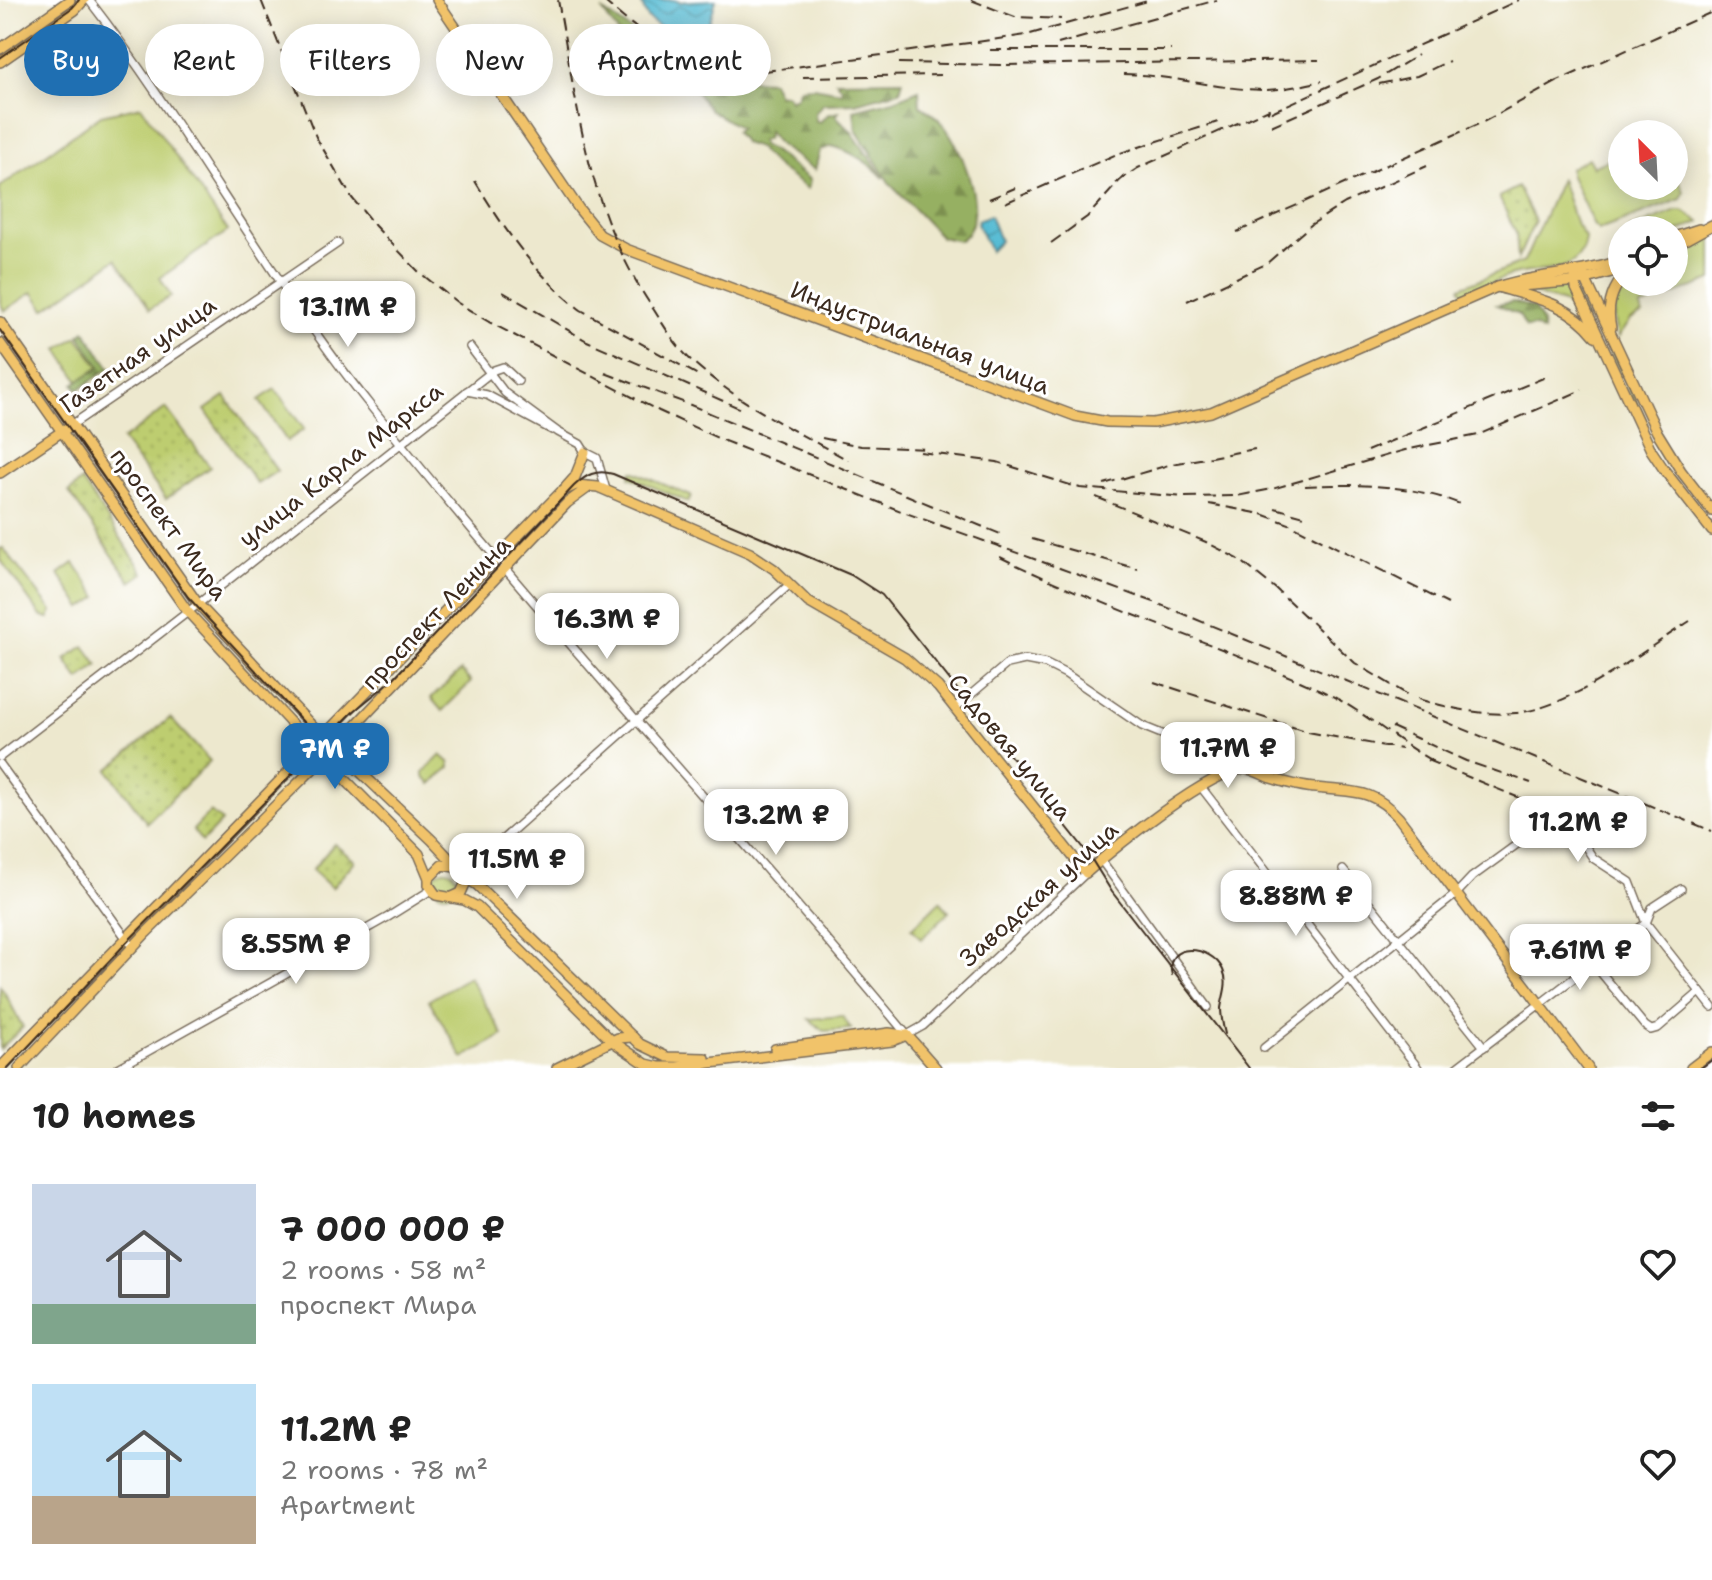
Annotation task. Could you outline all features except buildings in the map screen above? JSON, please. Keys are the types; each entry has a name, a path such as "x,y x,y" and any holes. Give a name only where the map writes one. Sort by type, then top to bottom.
{"main road":[{"path":"0,49 70,0"},
{"path":"0,62 86,0"},
{"name":"Индустриальная улица","path":"437,0 579,209 600,235 626,249 1075,416 1107,422 1153,423 1211,412 1497,287 1526,278 1579,277"},
{"path":"1688,233 1709,226"},
{"path":"1688,238 1709,226"},
{"path":"1579,277 1608,266"},
{"path":"1579,277 1608,272"},
{"path":"1579,277 1615,343 1657,432 1681,471 1712,511"},
{"path":"1579,277 1606,353 1646,439 1665,471 1711,528"},
{"path":"1497,287 1558,305 1568,311 1586,326 1606,353"},
{"path":"1612,296 1608,309 1615,343"},
{"name":"проспект Мира","path":"0,322 198,604 323,737 650,1051 667,1057 699,1058 889,1033 907,1035"},
{"name":"проспект Мира","path":"0,343 188,612 313,747 419,854 429,878"},
{"name":"Газетная улица","path":"0,473 73,424"},
{"path":"1646,439 1657,432"},
{"name":"проспект Ленина","path":"0,1068 561,492 575,477 585,452"},
{"path":"561,492 574,486 592,486"},
{"name":"проспект Ленина","path":"19,1068 133,946 335,747 567,503 592,486"},
{"name":"Садовая улица","path":"592,486 750,553 774,569 808,602 905,658 938,687 1086,873"},
{"path":"1245,769 1291,785 1361,792 1382,801 1399,818 1588,1068"},
{"name":"Заводская улица","path":"1086,873 1214,778 1245,769"},
{"path":"450,898 461,893 465,884 462,873 454,866 442,865 429,878 431,890 436,895 473,904 612,1041 641,1061 659,1067"},
{"path":"907,1035 936,1068"},
{"name":"Заводская улица","path":"659,1067 892,1041 907,1035"},
{"path":"557,1068 612,1041 625,1036 633,1037"},
{"path":"1691,1068 1712,1052"}],"street":[{"path":"86,0 366,401 907,1035"},
{"name":"Газетная улица","path":"73,424 338,243"},
{"path":"470,347 505,393 558,432"},
{"path":"488,374 501,367 518,381"},
{"name":"улица Карла Маркса","path":"0,757 488,374"},
{"path":"467,391 487,395 577,441 585,452 598,460 606,490"},
{"path":"462,873 789,585"},
{"path":"955,708 1007,664 1020,660 1046,664 1066,674 1142,726 1245,769"},
{"path":"1211,755 1217,769 1214,778"},
{"path":"0,764 133,946"},
{"path":"1201,787 1418,1068"},
{"path":"1264,1048 1456,894 1472,877 1534,833 1570,826 1593,858 1630,882 1646,923 1712,1007"},
{"path":"1101,860 1208,1007"},
{"path":"1343,870 1484,1047"},
{"name":"Заводская улица","path":"907,1035 923,1026 1086,873"},
{"path":"1456,1068 1646,923 1652,908 1681,889"},
{"path":"118,1068 431,890"},
{"path":"1593,963 1651,1030 1658,1028 1700,992"}],"green space":[{"path":"602,10 622,24 612,24"},
{"path":"903,80 900,91 855,103 823,104 815,113 816,121 820,122 827,115 839,112 836,116 850,130 884,178 860,159 832,146 820,150 815,170 779,145 768,131 761,145 810,180 808,189 777,167 758,148 744,143 735,132 740,128 710,110 699,96 771,96 771,81 778,95 786,94 790,100 796,97 800,88 841,92 842,88 836,81"},
{"path":"919,90 920,105 948,131 968,174 974,206 973,220 959,241 941,237 890,184 856,130 854,110"},
{"path":"141,106 228,231 160,278 171,296 150,309 116,259 45,309 33,292 4,311 0,302 0,187 101,115"},
{"path":"1588,158 1593,167 1608,160 1608,200 1678,200 1636,216 1608,216 1608,227 1599,230 1594,226 1570,174 1570,168"},
{"path":"1561,179 1575,222 1585,238 1576,260 1557,268 1512,275 1464,296 1460,287 1524,262"},
{"path":"1518,187 1535,221 1518,258 1516,233 1499,197"},
{"path":"1683,211 1700,222 1688,227 1688,216 1664,216"},
{"path":"1712,232 1712,280 1688,289 1688,244"},
{"path":"1582,284 1647,422 1646,426 1580,288"},
{"path":"1571,286 1586,320 1563,303 1522,290"},
{"path":"1617,296 1669,296 1640,307 1642,314 1630,320 1618,337 1614,309"},
{"path":"1513,302 1534,308 1543,332 1535,327 1526,327 1519,315 1497,305"},
{"path":"85,331 110,368 78,390 74,384 100,367 79,335"},
{"path":"77,337 99,367 79,381 58,349"},
{"path":"275,389 304,429 287,441 259,400"},
{"path":"225,396 277,471 257,484 205,410"},
{"path":"166,408 210,467 166,499 122,440"},
{"path":"632,471 691,496 688,502 630,477"},
{"path":"82,481 144,573 131,582 69,492"},
{"path":"3,548 52,611 49,618 41,616 0,559 0,549"},
{"path":"74,563 98,597 82,608 59,574"},
{"path":"84,646 98,665 79,680 65,659"},
{"path":"461,671 471,682 442,711 431,698"},
{"path":"170,718 210,761 147,823 108,770"},
{"path":"441,755 450,767 431,784 424,777 424,772"},
{"path":"210,812 222,821 202,842 193,830"},
{"path":"334,844 355,861 332,888 312,870"},
{"path":"445,870 453,874 457,882 453,890 445,894 437,890 433,882 437,874"},
{"path":"940,901 949,912 921,939 912,928"},
{"path":"469,977 503,1035 463,1058 429,1000"},
{"path":"0,986 23,1027 0,1049"},
{"path":"842,1016 851,1029 824,1031 809,1019"}],"water":[{"path":"649,0 716,0 709,24 656,24 648,18 642,5"},
{"path":"990,215 1000,241 990,251 977,224 978,220"}],"tram line":[{"path":"0,58 79,0"},
{"path":"0,330 188,597 305,724 322,730 339,727"},
{"path":"8,1068 353,712 392,680 574,486 587,476 601,472 613,474 851,575 882,595 1087,852 1112,892 1249,1068"},
{"path":"1172,975 1174,956 1181,952 1199,951 1217,961 1226,980 1221,1008 1225,1034"},
{"path":"1701,1068 1712,1060"}],"railway":[{"path":"261,0 316,137 352,198 419,272 458,303 489,322 659,411 722,440 906,513 1154,602 1712,831"},
{"path":"558,0 580,122 600,198 632,273 672,338 694,363 730,391 848,460"},
{"path":"603,0 655,41 693,60 758,72 1027,35 1151,0"},
{"path":"971,0 1015,17 1061,19"},
{"path":"1058,44 1217,0"},
{"path":"1116,183 1138,168 1269,109 1267,114 1519,0"},
{"path":"1551,84 1712,12"},
{"path":"990,50 1171,50"},
{"path":"1271,126 1378,79 1418,55"},
{"path":"899,63 999,65 1319,60"},
{"path":"1379,84 1417,76 1449,61"},
{"path":"1124,74 1267,90 1322,81"},
{"path":"803,77 943,75"},
{"path":"1237,232 1483,122 1562,79"},
{"path":"1005,203 1117,154 1218,122"},
{"path":"1187,301 1266,264 1312,224 1345,203 1427,166"},
{"path":"1051,243 1087,217 1124,176"},
{"path":"475,181 522,250 564,296 581,310 698,375"},
{"path":"989,199 1015,188"},
{"path":"503,292 587,341 739,408"},
{"path":"605,373 688,404 1005,536"},
{"path":"1367,451 1548,376"},
{"path":"920,452 997,462 1080,488 1184,497 1237,496 1272,489 1405,450 1478,435 1582,390"},
{"path":"822,438 861,446 929,449"},
{"path":"1104,484 1172,464 1255,449"},
{"path":"1305,486 1405,489 1462,505"},
{"path":"1096,497 1206,542 1240,560 1276,589 1355,663 1408,695"},
{"path":"1209,504 1262,514 1292,525 1448,604"},
{"path":"1275,508 1308,517"},
{"path":"1032,539 1138,569"},
{"path":"1000,557 1078,593 1318,689 1438,764"},
{"path":"1418,699 1479,712 1516,713 1538,709 1606,676 1690,621"},
{"path":"1154,682 1308,732 1401,749"},
{"path":"1392,727 1466,761 1531,783"},
{"path":"1427,760 1556,813"}]}
